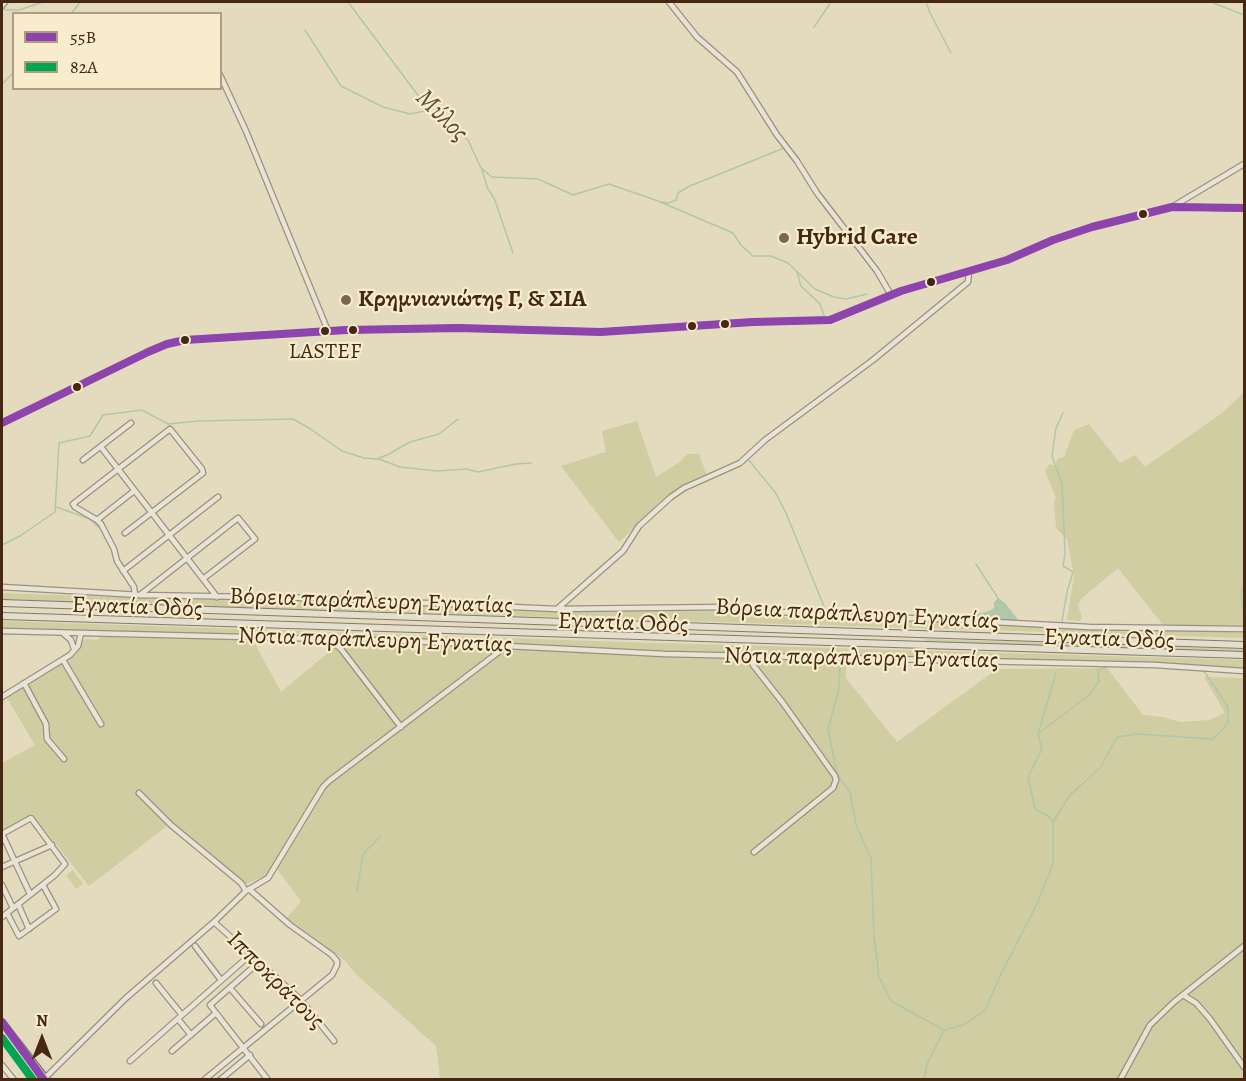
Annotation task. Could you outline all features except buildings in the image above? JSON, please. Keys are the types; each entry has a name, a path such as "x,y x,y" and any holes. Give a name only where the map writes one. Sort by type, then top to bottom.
{"highway":[{"name":"Εγνατία Οδός","path":"2,603 1245,645"},
{"name":"Εγνατία Οδός","path":"2,616 1245,656"}],"main road":[{"path":"2,1022 44,1079"}],"street":[{"path":"2,6 5,2"},
{"path":"669,2 697,37 737,72 771,127 797,161 817,193 877,271 891,295"},
{"path":"222,79 246,131 328,331"},
{"path":"2,423 167,344 185,340 328,331 459,328 601,332 753,322 820,321 839,317 891,295 1007,260 1085,229 1172,207 1245,165"},
{"path":"1184,200 1185,208"},
{"path":"1172,207 1245,208"},
{"path":"557,609 623,551 639,526 671,498 684,488 740,463 765,440 882,353 968,282 969,272"},
{"path":"83,460 131,423"},
{"path":"125,533 203,473 170,429 74,502 75,507 97,520 110,540 123,571 138,595 237,518 255,539 203,579"},
{"path":"101,447 217,597"},
{"path":"97,520 134,491"},
{"path":"123,571 218,497"},
{"name":"Βόρεια παράπλευρη Εγνατίας","path":"2,587 138,595 342,599 557,609 722,607 830,616 938,618 1126,628 1245,629"},
{"path":"2,632 61,633 71,640 74,650"},
{"name":"Νότια παράπλευρη Εγνατίας","path":"61,633 329,639 504,645 665,654 1155,665 1245,670"},
{"path":"2,697 63,660 78,646 81,633"},
{"path":"329,639 341,650 400,727"},
{"path":"44,1079 126,998 248,890 268,878 323,787 500,651 504,645"},
{"path":"751,656 753,665 783,703 836,780 833,788 754,852"},
{"path":"63,660 101,724"},
{"path":"24,683 46,724 47,739 64,759"},
{"path":"139,793 171,825 290,925 337,961 336,970 332,975 204,1080"},
{"path":"2,917 43,885 65,864 31,818 2,834 30,894"},
{"path":"2,867 52,845"},
{"path":"2,885 13,908"},
{"path":"7,913 19,936 56,909 43,885"},
{"path":"18,904 29,929"},
{"name":"Ιπποκράτους","path":"214,922 300,999 334,1041"},
{"path":"195,946 221,980"},
{"path":"1120,1080 1150,1025 1174,1002 1245,946"},
{"path":"130,1061 250,955"},
{"path":"210,1005 258,963"},
{"path":"156,983 191,1035"},
{"path":"230,988 261,1024"},
{"path":"1183,995 1196,1003 1210,1019 1245,1067"},
{"path":"203,997 268,1080"},
{"path":"172,1051 216,1013"},
{"path":"220,1080 250,1055"},
{"path":"2,1065 14,1080"},
{"path":"226,1075 230,1080"}],"shaded area":[{"path":"1244,392 1244,625 1163,625 1118,568 1081,599 1078,605 1082,618 1080,621 1067,620 1074,576 1067,539 1056,528 1054,501 1056,498 1045,471 1049,464 1056,466 1057,459 1064,457 1074,430 1089,424 1120,463 1135,455 1145,467 1222,413"},
{"path":"637,421 656,477 681,461 687,454 699,454 707,476 665,500 619,542 561,466 606,452 602,431"},
{"path":"2,593 166,599 304,600 562,611 715,611 818,620 958,622 1244,633 1244,638 2,600"},
{"path":"998,598 1020,622 975,618 978,614 994,608 994,602"},
{"path":"2,621 1244,660 1244,669 1161,663 677,652 413,639 2,629"},
{"path":"101,637 253,640 281,692 340,643 465,646 685,658 846,659 846,678 897,742 997,669 1107,668 1143,715 1180,722 1209,720 1225,713 1204,677 1244,678 1244,1079 440,1079 436,1046 357,975 345,961 287,918 301,901 273,866 265,876 246,884 171,823 89,886 32,814 2,831 2,763 35,745 7,698 75,655 84,639 97,640"},
{"path":"925,639 1244,649 1244,652 925,642"},
{"path":"73,870 83,884 76,889 66,875"}],"waterway":[{"path":"5,10 19,10 43,2"},
{"path":"72,12 80,2"},
{"name":"Μύλος","path":"348,2 432,114 468,140 481,168 492,177 538,179 573,195 609,184 658,201 733,233 741,245 753,256 771,256 788,263 815,289 846,299 867,294"},
{"path":"814,27 831,2"},
{"path":"926,2 951,53"},
{"path":"1211,2 1244,15"},
{"path":"305,30 341,86 383,107 410,114 429,110"},
{"path":"2,84 12,74"},
{"path":"662,202 669,203 676,200 678,193 690,186 784,148"},
{"path":"482,170 513,253"},
{"path":"797,272 801,286 820,304 825,318"},
{"path":"2,545 20,536 55,512 59,443 90,436 103,415 142,410 168,424 293,419 342,451 364,458 377,459 410,442 439,434 458,419"},
{"path":"1062,621 1073,572 1063,566 1065,553 1062,484 1052,456 1056,428 1063,413"},
{"path":"747,458 775,492 786,513 825,609"},
{"path":"379,459 400,467 437,471 467,469 478,472 531,463"},
{"path":"56,507 90,519 98,527"},
{"path":"976,564 998,598"},
{"path":"1244,584 1241,592 1244,622"},
{"path":"840,661 839,689 828,729 837,774 850,792 856,825 871,858 874,936 879,977 891,1001 944,1030"},
{"path":"1039,733 1089,695 1099,681 1098,670 1106,667"},
{"path":"924,1080 927,1064 944,1030 964,1025 985,1010 1036,906 1053,864 1053,822 1070,795 1100,768 1117,737 1137,734 1213,739 1228,723 1228,707 1204,671"},
{"path":"1053,822 1048,816 1035,809 1028,777 1042,749 1038,734 1056,673"},
{"path":"357,891 363,854 381,836"}],"transit line":[{"name":"55Β","path":"2,423 148,352 185,340 346,330 459,328 601,332 753,322 830,320 901,291 1007,260 1053,240 1092,227 1172,207 1244,208"},
{"name":"55Β","path":"2,1022 44,1080"},
{"name":"82Α","path":"2,1038 33,1080"}],"place":[{"name":"Hybrid Care","path":"784,238"},
{"name":"Κρημνιανιώτης Γ, & ΣΙΑ","path":"346,300"},
{"name":"LASTEF","path":"325,331"}]}
